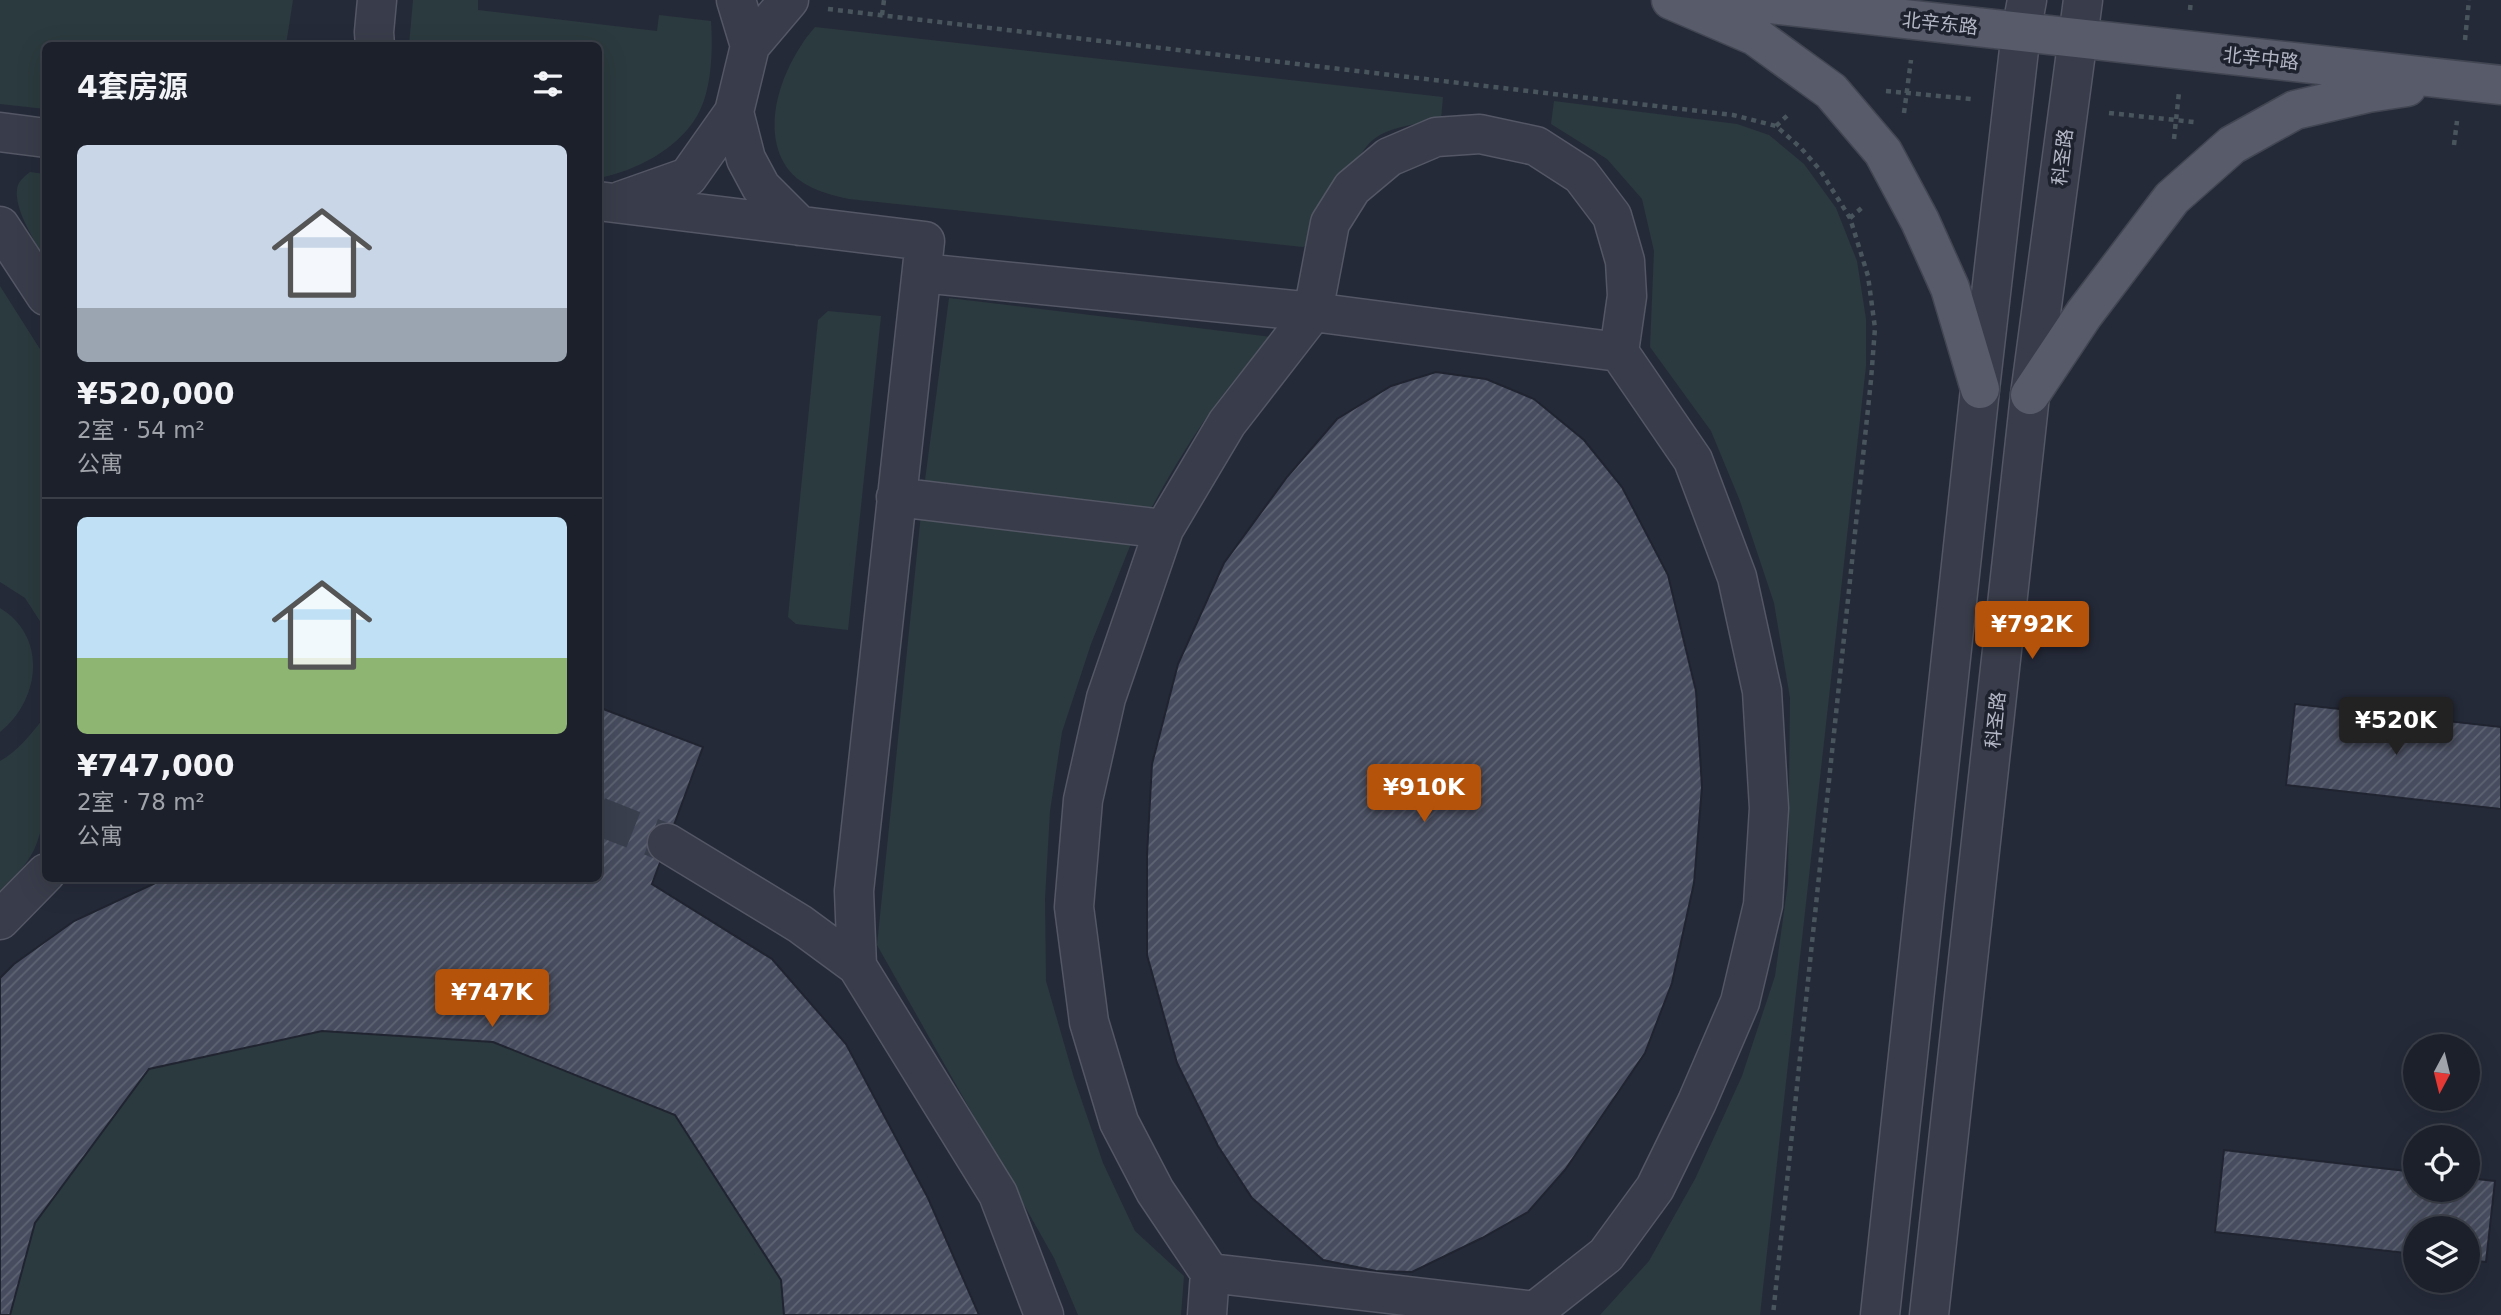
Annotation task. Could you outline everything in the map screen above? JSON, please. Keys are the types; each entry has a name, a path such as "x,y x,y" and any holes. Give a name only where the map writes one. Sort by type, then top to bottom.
{"main road":[{"path":"1671,0 1755,36 1832,91 1883,152 1920,221 1950,288 1980,389"},
{"name":"北辛东路","path":"1733,0 2024,16"},
{"name":"北辛中路","path":"2024,16 2078,38 2501,85"},
{"path":"2031,395 2084,314 2172,198 2232,145 2295,110 2368,93 2454,80"}],"street":[{"path":"375,42 377,0"},
{"path":"736,0 750,46"},
{"name":"科圣路","path":"1929,1315 2031,395 2084,0"},
{"path":"607,202 688,177 734,112 750,46 788,2"},
{"path":"1880,1315 1980,389 2024,16"},
{"path":"734,112 746,159 761,187 800,226"},
{"path":"0,132 42,137"},
{"path":"1207,1315 1210,1273 1155,1191 1119,1122 1089,1023 1074,908 1083,800 1106,698 1164,528 1227,423 1313,312 1329,223 1352,188 1389,157 1436,137 1480,134 1536,146 1581,176 1612,216 1625,261 1627,296 1619,352 1693,460 1737,577 1762,691 1769,808 1763,905 1740,1002 1655,1188 1606,1255 1535,1313 1210,1273"},
{"path":"607,202 925,240 854,891 857,966"},
{"path":"0,226 42,290"},
{"path":"922,273 1313,312 1619,352"},
{"path":"895,497 1164,528"},
{"path":"667,843 800,924 857,966 998,1194 1044,1315"},
{"path":"0,920 42,877"}],"path":[{"path":"882,15 884,0"},
{"path":"2172,198 2175,120 2191,0"},
{"path":"788,2 1733,115 1776,126 1801,148 1820,170 1850,218 1868,276 1875,328 1773,1315"}],"shaded area":[{"path":"0,0 293,0 286,42 42,42 42,109 0,104"},
{"path":"413,0 478,0 478,10 657,31 659,15 711,21 712,44 706,95 689,128 667,149 654,157 627,170 602,177 602,42 409,42"},
{"path":"815,27 1443,97 1441,119 1397,128 1374,139 1350,172 1313,242 1303,247 849,199 821,191 796,178 784,163 777,146 776,110 786,73"},
{"path":"1554,101 1737,124 1769,135 1804,164 1836,208 1857,261 1866,319 1866,366 1760,1315 1600,1315 1649,1261 1695,1179 1742,1076 1775,976 1788,883 1790,698 1774,603 1740,501 1711,431 1650,347 1654,251 1642,199 1607,159 1551,124"},
{"path":"30,172 42,174 42,254 18,203 18,185"},
{"path":"0,286 42,352 42,624 25,598 0,582"},
{"path":"949,298 1272,337 1235,379 1203,422 1147,516 924,488"},
{"path":"828,311 881,316 848,630 796,624 788,617 818,320"},
{"path":"922,504 1134,536 1091,644 1062,732 1050,811 1045,899 1046,981 1074,1078 1103,1163 1135,1231 1184,1276 1181,1315 1078,1315 1054,1258 877,945"},
{"path":"0,608 15,620 26,635 32,652 33,669 24,703 0,732"},
{"path":"602,708 703,747 652,884 772,959 846,1044 928,1198 979,1315 0,1315 0,978 14,964 74,921 549,882 602,882"},
{"path":"42,720 42,825 34,850 0,892 0,761 28,737"}],"building":[{"path":"1436,372 1486,379 1534,399 1584,440 1622,487 1668,575 1696,691 1702,787 1694,883 1672,983 1645,1053 1565,1170 1528,1212 1412,1272 1376,1271 1323,1260 1252,1198 1218,1146 1177,1063 1147,955 1147,855 1152,764 1178,664 1224,563 1287,477 1337,419 1391,386"},
{"path":"2295,704 2501,727 2501,809 2286,785"},
{"path":"602,709 703,747 652,884 772,959 846,1044 928,1198 979,1315 784,1315 781,1280 675,1115 493,1042 322,1031 149,1069 35,1223 10,1315 0,1315 0,978 14,964 74,921 157,882 602,882"},
{"path":"2224,1150 2403,1171 2403,1202 2480,1202 2480,1179 2495,1181 2486,1262 2480,1261 2480,1216 2403,1216 2403,1253 2215,1232"}],"tunnel":[{"path":"602,818 667,843"}]}
